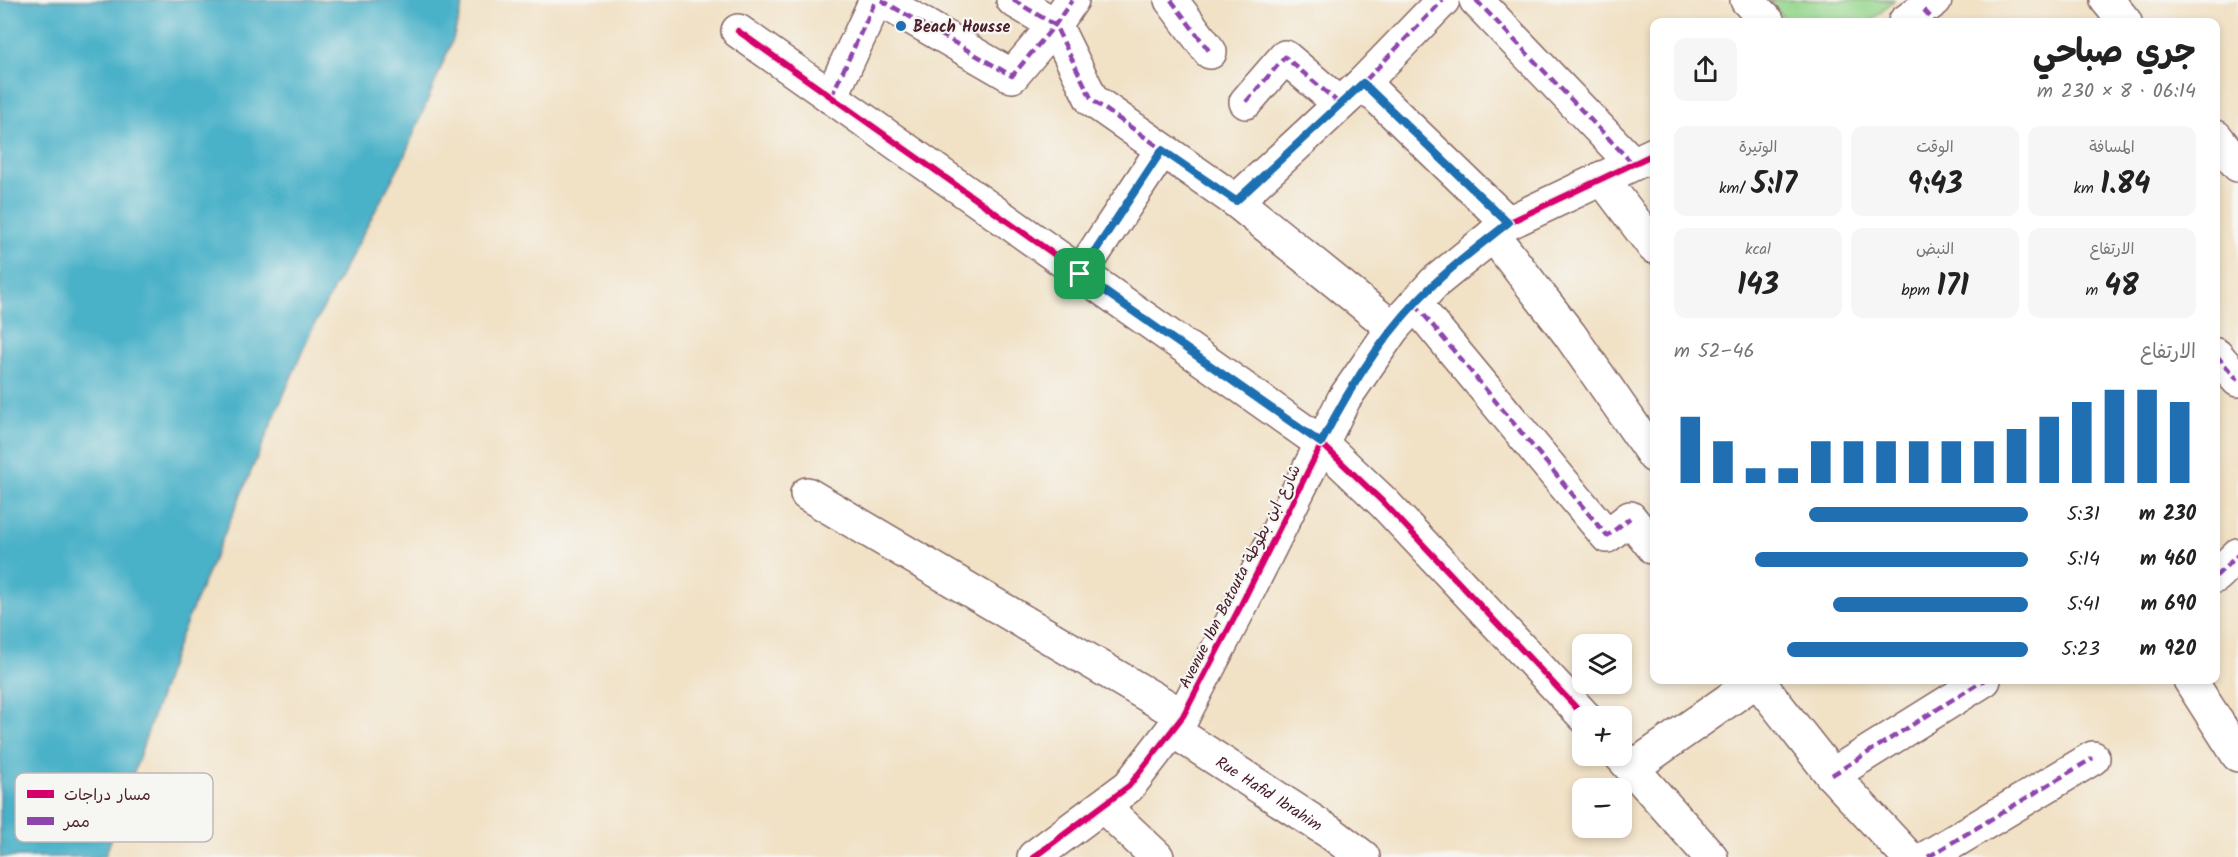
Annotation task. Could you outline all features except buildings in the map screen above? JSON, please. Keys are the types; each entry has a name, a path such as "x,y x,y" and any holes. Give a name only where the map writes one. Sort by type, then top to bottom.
{"street":[{"path":"831,97 879,0 1011,76 1064,13"},
{"path":"1013,0 1064,13"},
{"path":"1171,0 1210,52"},
{"path":"1236,201 1351,94 1443,0"},
{"path":"1476,0 1643,158"},
{"path":"1747,0 1764,18"},
{"path":"2106,0 2122,18"},
{"path":"1064,13 1092,100 1236,201 1394,328"},
{"path":"738,31 1321,443 1384,503 1575,706"},
{"path":"1246,102 1285,57 1351,94 1500,229 1650,450"},
{"path":"2220,142 2238,165"},
{"path":"1080,274 1162,150"},
{"name":"Avenue Ibn Batouta شارع ابن بطوطة","path":"1034,857 1128,786 1178,723 1241,605 1344,399 1394,328 1434,284 1500,229 1643,158"},
{"path":"1602,178 1650,242"},
{"path":"1415,304 1607,536 1630,518 1650,543"},
{"path":"2220,360 2238,380"},
{"name":"Rue Hafid Ibrahim","path":"807,494 1178,723 1363,857"},
{"path":"2220,572 2238,555"},
{"path":"1632,759 1751,684"},
{"path":"1760,684 1832,775 1908,857"},
{"path":"1832,775 1978,684"},
{"path":"2193,684 2238,755"},
{"path":"1928,857 2093,758"},
{"path":"1631,766 1711,857"},
{"path":"1103,806 1157,857"}],"green space":[{"path":"1769,0 1894,0 1874,18 1784,18"}],"water":[{"path":"0,0 464,0 453,39 404,157 311,331 179,640 134,773 15,773 15,842 110,842 105,857 0,857"}],"marked path":[{"path":"831,97 876,0"},
{"path":"881,0 1012,76 1055,25 1072,0"},
{"path":"1013,0 1055,25 1092,100 1236,201 1363,83 1443,0"},
{"path":"1171,0 1210,52"},
{"path":"1476,0 1632,163"},
{"path":"1924,10 1931,18"},
{"path":"1246,102 1285,57 1340,104"},
{"path":"1363,83 1508,223"},
{"path":"1080,274 1162,150"},
{"path":"1415,304 1607,536 1630,518"},
{"path":"2220,360 2238,380"},
{"path":"2220,572 2238,555"},
{"path":"1832,775 1978,684"},
{"path":"1928,857 2093,758"}],"cycle path":[{"path":"738,31 1321,443 1384,503 1575,706"},
{"path":"1034,857 1129,786 1183,716 1344,399 1393,328 1434,283 1508,223 1650,156"}],"place":[{"name":"Beach Housse","path":"901,26"}],"route":[{"path":"1363,83 1508,223 1434,284 1394,328 1344,399 1321,443 1080,274 1162,150 1236,201 1363,83"}]}
